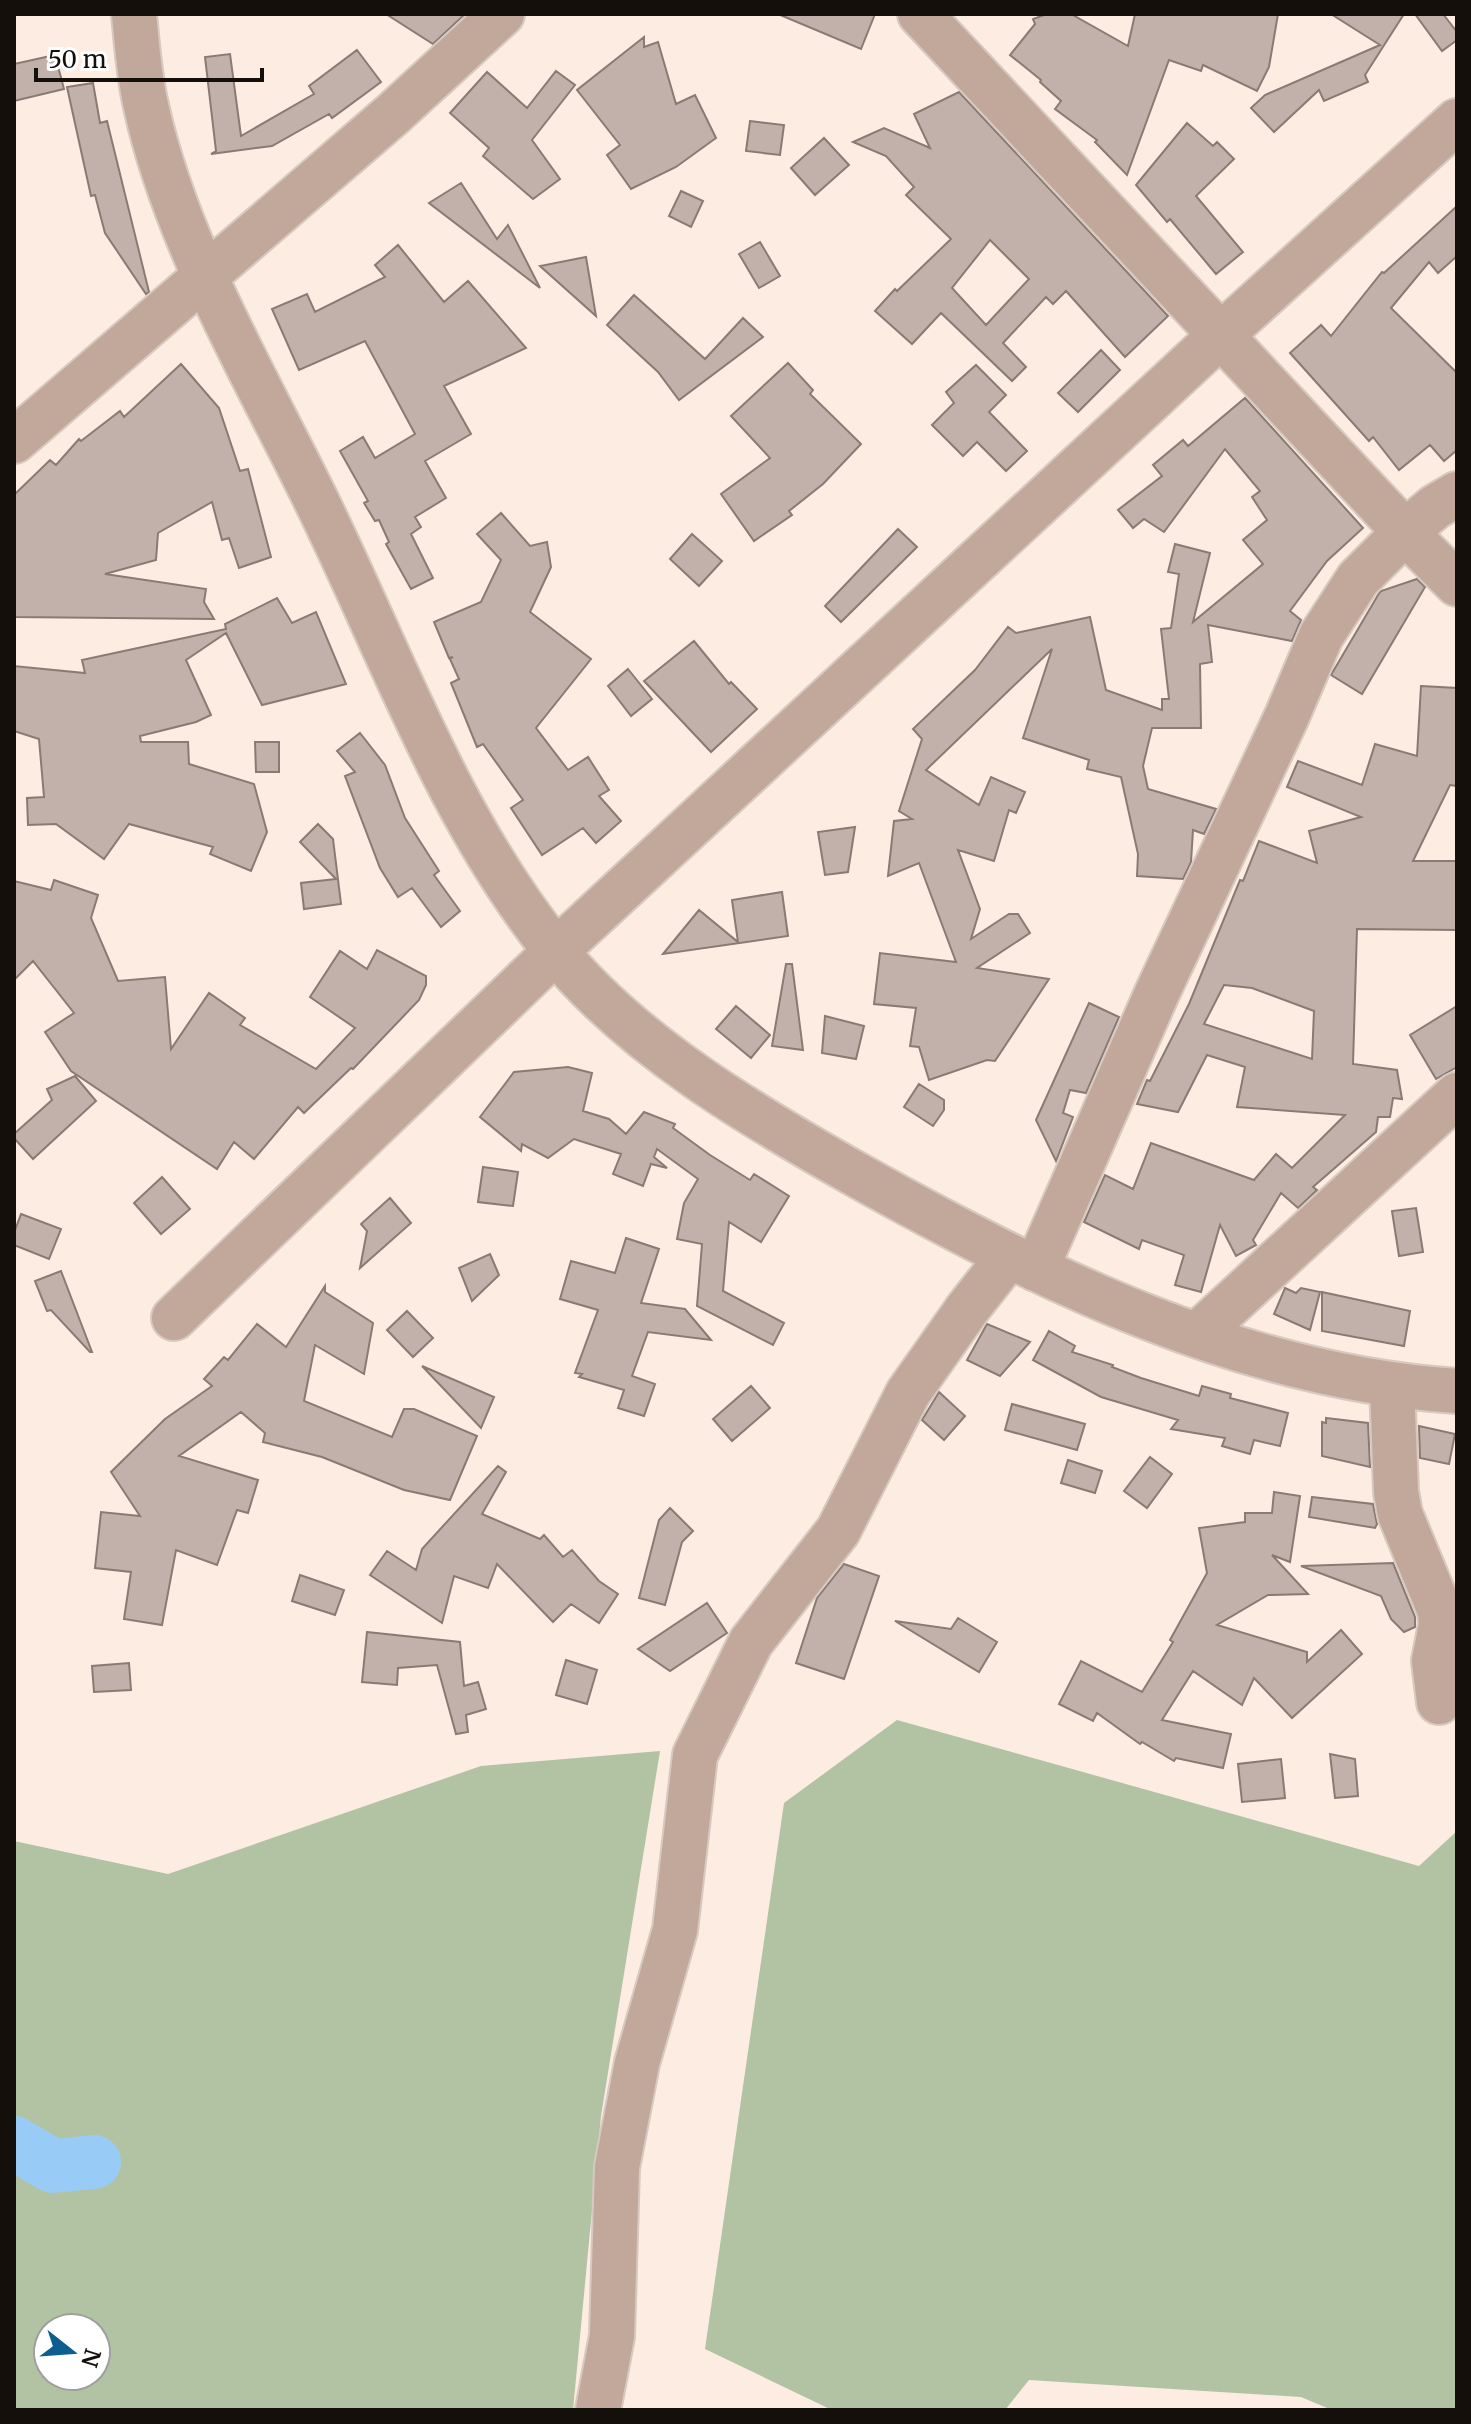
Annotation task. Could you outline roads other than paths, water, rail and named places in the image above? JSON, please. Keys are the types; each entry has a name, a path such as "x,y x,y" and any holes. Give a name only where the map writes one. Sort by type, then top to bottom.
{"street":[{"path":"134,14 145,103 162,166 206,277 335,537 394,670 495,868 556,951 598,995 671,1058 791,1138 1022,1263 1197,1335 1287,1361 1392,1385 1457,1391"},
{"path":"14,441 393,114 502,14"},
{"path":"920,14 1457,584"},
{"path":"174,1318 556,951 1221,335 1457,121"},
{"path":"598,2410 612,2336 617,2167 637,2063 675,1930 695,1755 751,1642 838,1531 908,1393 968,1308 1022,1263 1157,993 1287,716 1321,636 1358,579 1405,532 1435,507 1457,494"},
{"path":"1197,1335 1457,1095"},
{"path":"1392,1385 1396,1492 1400,1514 1440,1611 1441,1625 1434,1661 1439,1702"}],"waterway":[{"path":"14,2143 53,2166 94,2162"}]}
